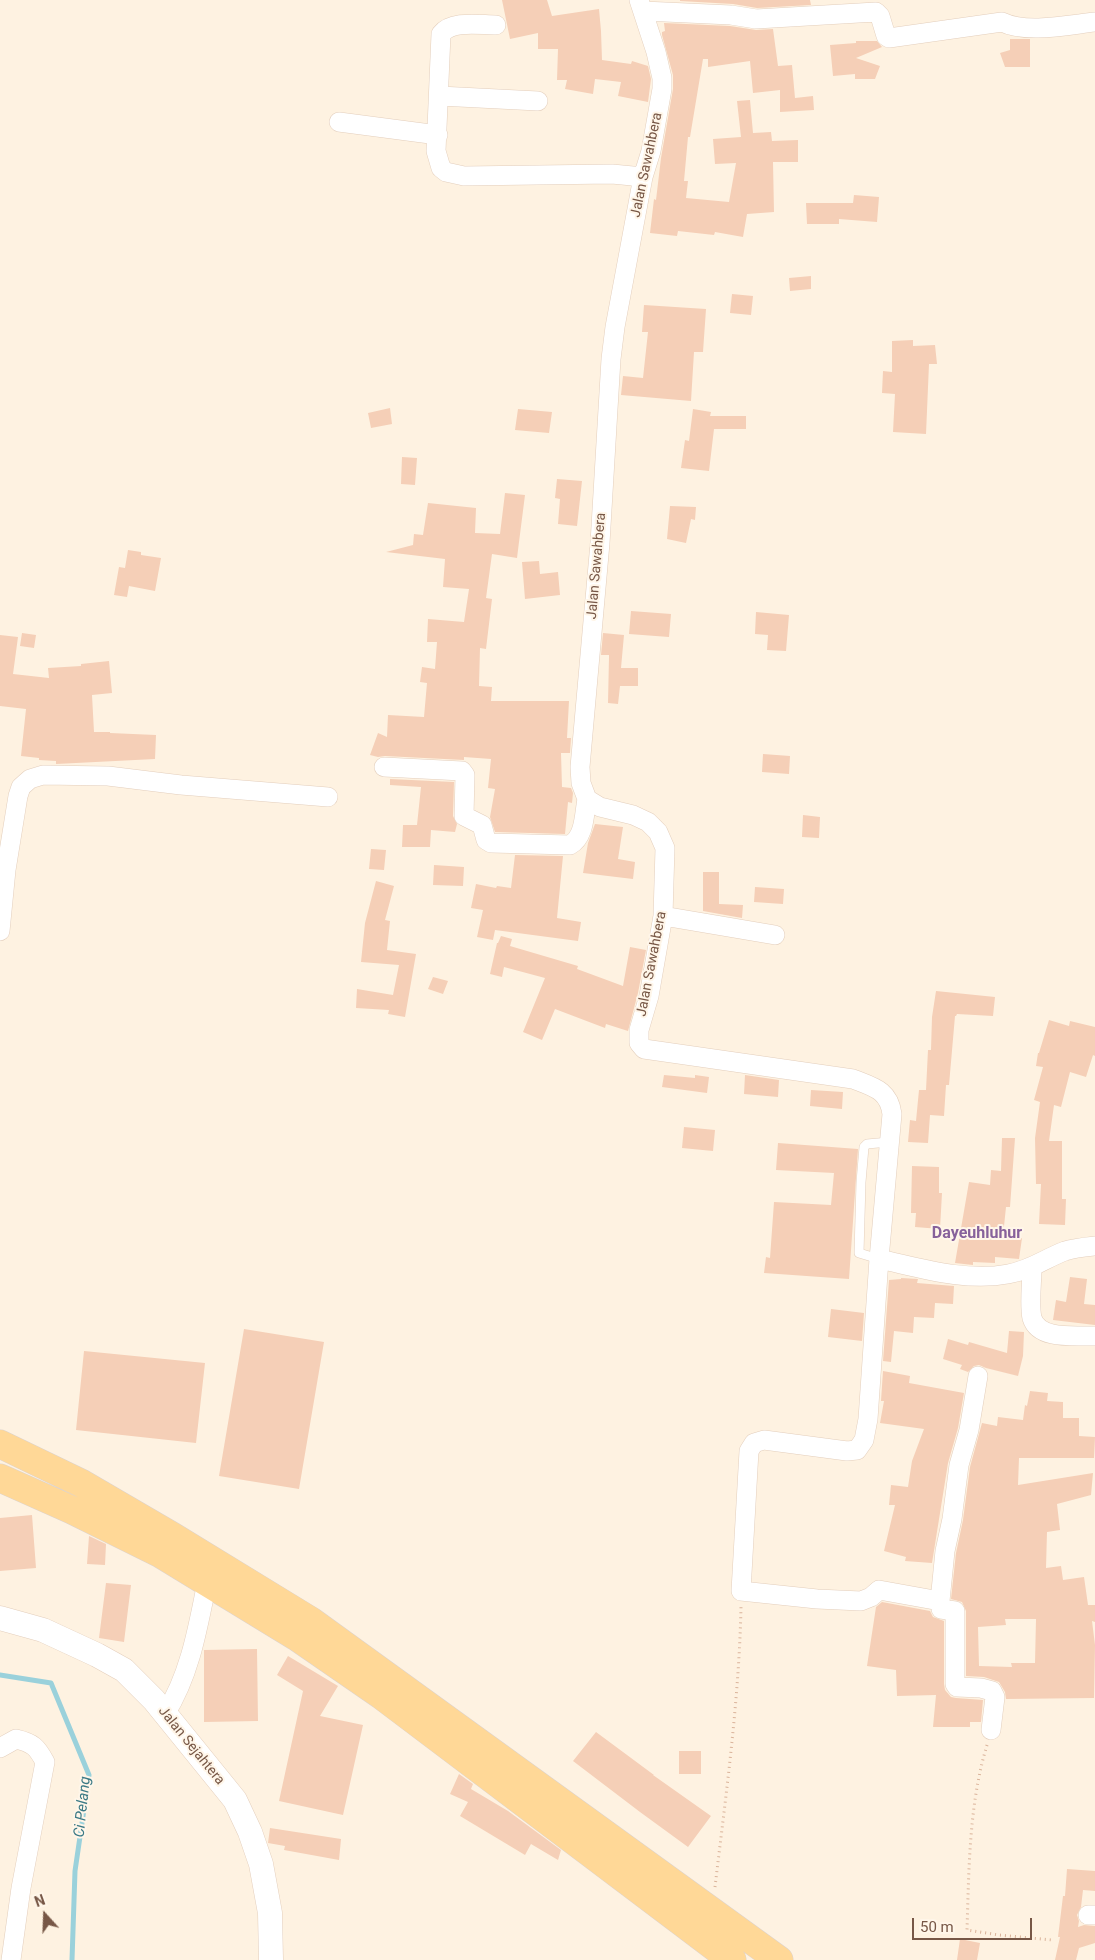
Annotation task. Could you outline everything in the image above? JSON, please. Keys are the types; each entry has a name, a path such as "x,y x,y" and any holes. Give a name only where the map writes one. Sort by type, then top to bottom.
{"main road":[{"path":"0,1444 81,1483 172,1536 779,1960"},
{"path":"0,1478 72,1510 160,1554 207,1582 304,1629 381,1695 732,1960"}],"street":[{"path":"641,6 756,19 876,12 880,16 886,36 889,38 1002,22 1016,28 1095,22"},
{"name":"Jalan Sawahbera","path":"641,6 656,52 662,78 662,89 651,151 643,177 615,327 608,385 600,543 580,768 581,783 586,799 600,807 633,815 648,822 658,832 665,848 663,916 639,1043 644,1049 853,1080 880,1090 886,1097 892,1114 879,1259 868,1419 864,1440 857,1450 847,1451 764,1440 754,1444 749,1451 741,1591"},
{"path":"496,25 454,26 446,28 441,34 436,151 441,168 464,176 612,174 643,177"},
{"path":"439,96 538,101"},
{"path":"339,122 438,135"},
{"path":"384,767 462,771 465,775 464,816 482,825 486,840 491,843 570,845 578,839 586,799"},
{"path":"0,931 6,870 18,796 21,787 30,779 43,775 108,776 181,785 328,797"},
{"path":"663,916 775,935"},
{"path":"879,1259 918,1268 983,1277 1008,1274 1032,1268 1067,1250 1095,1246"},
{"path":"1032,1268 1032,1318 1037,1327 1047,1333 1095,1336"},
{"path":"978,1376 969,1430 959,1465 952,1519 945,1550 940,1601 941,1609 955,1611 955,1684 957,1687 981,1688 992,1691 995,1697 991,1730"},
{"path":"165,1714 174,1700 194,1647 207,1582"},
{"path":"741,1591 817,1599 861,1601 871,1597 879,1590 940,1601"},
{"name":"Jalan Sejahtera","path":"0,1618 44,1630 124,1670 154,1700 235,1800 250,1832 261,1864 270,1912 271,1960"},
{"path":"0,1748 16,1739 29,1742 39,1751 45,1762 21,1888 11,1960"}],"path":[{"path":"712,1912 731,1751 740,1650 741,1591"},
{"path":"991,1730 979,1776 969,1858 967,1930 1052,1940"}],"building":[{"path":"502,0 547,0 552,16 599,9 602,60 631,64 632,61 648,66 651,79 648,102 618,96 621,82 595,79 593,94 565,89 567,80 557,80 558,49 538,49 538,33 510,39"},
{"path":"680,0 810,0 811,5 757,8"},
{"path":"664,23 730,26 756,30 773,29 778,66 792,65 795,98 813,96 814,110 780,112 780,90 753,93 750,61 708,67 708,59 703,59 690,137 688,137 684,181 688,181 686,198 729,202 736,163 715,164 713,139 741,137 737,101 750,100 753,133 771,132 772,141 798,140 798,162 773,162 774,212 747,214 743,237 715,232 714,235 678,231 677,236 650,233 673,89 673,75 662,35 662,32 665,31"},
{"path":"1010,39 1030,39 1030,67 1005,67 1000,53 1010,50"},
{"path":"856,41 877,41 882,47 856,58 880,66 875,79 855,79 855,74 833,76 830,45 856,43"},
{"path":"854,195 879,197 877,222 839,219 839,224 807,224 806,203 853,203"},
{"path":"811,276 811,289 790,291 789,278"},
{"path":"732,294 753,296 751,315 730,313"},
{"path":"644,305 706,309 703,352 694,352 691,401 621,395 623,376 643,378 648,332 642,332"},
{"path":"913,340 913,346 935,345 937,364 929,364 926,434 893,432 895,394 882,393 883,371 892,372 892,341"},
{"path":"390,408 392,424 371,428 368,413"},
{"path":"518,409 552,412 549,433 515,430"},
{"path":"693,409 711,412 710,416 746,416 746,429 714,429 709,471 681,468 685,440 689,441"},
{"path":"402,457 417,458 415,485 401,484"},
{"path":"557,479 582,481 577,526 558,524 560,499 555,498"},
{"path":"505,493 525,495 517,558 492,554 486,598 492,599 486,649 480,648 479,686 492,687 491,701 569,701 567,738 571,738 570,753 561,753 562,787 571,788 573,793 572,803 568,802 565,834 495,832 490,817 495,789 488,788 491,759 464,757 464,760 378,757 370,755 378,733 387,737 388,715 424,717 427,683 420,682 422,667 435,669 437,642 427,642 428,619 464,622 469,589 443,587 445,559 386,552 413,545 414,534 423,535 428,503 476,508 475,533 500,534"},
{"path":"670,506 696,507 695,520 691,519 686,543 667,539"},
{"path":"128,550 141,552 141,555 161,558 155,591 129,586 127,597 114,595 119,567 125,568"},
{"path":"539,561 540,574 558,572 560,595 525,599 522,562"},
{"path":"631,611 671,614 669,637 629,634"},
{"path":"756,612 789,615 786,651 767,650 768,635 755,634"},
{"path":"22,633 36,635 34,648 20,646"},
{"path":"603,633 624,635 621,668 638,668 638,686 620,686 618,704 608,703 609,655 601,655"},
{"path":"0,635 18,637 13,674 49,678 48,668 81,666 81,664 109,661 112,693 92,695 94,732 156,735 155,759 56,764 56,761 21,756 26,709 0,706"},
{"path":"763,754 790,756 789,774 762,772"},
{"path":"390,779 454,782 453,816 457,824 455,832 431,830 430,847 402,847 403,825 417,825 421,787 390,785"},
{"path":"803,815 820,817 819,838 802,837"},
{"path":"595,824 623,827 618,859 635,862 633,879 583,873 588,843"},
{"path":"371,849 386,850 384,870 369,869"},
{"path":"515,855 563,856 557,918 581,922 578,941 495,930 493,940 477,937 483,910 471,908 476,884 496,888 497,886 511,888"},
{"path":"434,865 464,867 463,886 433,885"},
{"path":"703,872 719,872 719,904 743,905 742,918 703,911"},
{"path":"376,881 394,886 385,920 390,921 387,950 416,954 405,1017 388,1014 389,1010 356,1008 357,989 393,995 399,965 361,962 365,923"},
{"path":"755,887 784,889 783,904 754,902"},
{"path":"501,936 512,939 510,946 578,966 577,969 623,986 630,947 646,950 638,993 628,1031 606,1024 605,1028 555,1009 542,1040 523,1032 545,978 504,967 502,977 490,974 497,943"},
{"path":"433,977 448,981 443,994 428,989"},
{"path":"936,991 995,997 993,1016 957,1014 955,1016 949,1085 946,1085 944,1116 930,1115 928,1143 908,1142 910,1120 916,1121 919,1090 926,1090 928,1050 931,1050 932,1017"},
{"path":"1049,1020 1069,1026 1070,1021 1095,1027 1095,1056 1093,1055 1086,1077 1070,1072 1061,1107 1054,1105 1049,1141 1062,1141 1062,1199 1066,1199 1065,1225 1039,1224 1041,1184 1036,1184 1035,1138 1040,1102 1034,1100 1043,1067 1036,1066 1038,1053"},
{"path":"664,1075 695,1078 695,1075 709,1077 707,1093 662,1087"},
{"path":"745,1075 779,1080 778,1097 744,1094"},
{"path":"811,1090 843,1092 842,1109 810,1106"},
{"path":"684,1127 715,1130 713,1151 682,1148"},
{"path":"1002,1138 1015,1138 1010,1207 1006,1207 1003,1236 1022,1238 1019,1259 995,1257 995,1263 973,1262 973,1265 955,1263 969,1182 990,1185 991,1170 1001,1171"},
{"path":"778,1143 858,1149 849,1279 764,1273 766,1257 770,1258 774,1202 831,1205 834,1173 776,1170"},
{"path":"912,1166 939,1167 939,1193 942,1193 940,1229 915,1227 916,1213 911,1213"},
{"path":"1070,1277 1087,1279 1084,1304 1095,1305 1095,1325 1053,1320 1056,1300 1066,1302"},
{"path":"901,1278 918,1279 917,1283 954,1286 953,1304 935,1303 934,1318 914,1317 913,1333 894,1331 891,1362 883,1361 889,1280"},
{"path":"831,1309 864,1313 862,1341 828,1337"},
{"path":"244,1329 324,1342 299,1489 219,1476"},
{"path":"1009,1331 1024,1332 1023,1356 1018,1376 979,1365 974,1366 968,1372 960,1369 962,1365 943,1359 948,1339 968,1345 969,1342 1007,1353"},
{"path":"84,1351 205,1363 196,1443 76,1430"},
{"path":"883,1371 910,1376 909,1383 964,1393 958,1428 948,1463 932,1563 905,1561 906,1557 884,1551 895,1505 889,1505 891,1485 908,1487 912,1461 924,1429 880,1423 884,1401 881,1401"},
{"path":"1030,1391 1048,1393 1047,1401 1063,1402 1063,1418 1079,1418 1079,1436 1095,1437 1094,1458 1019,1458 1018,1485 1093,1473 1091,1495 1057,1504 1060,1530 1047,1532 1046,1568 1061,1566 1063,1580 1084,1577 1088,1605 1095,1605 1095,1622 1092,1621 1095,1645 1094,1698 1006,1699 1005,1692 999,1682 984,1677 966,1676 966,1611 962,1602 951,1599 956,1553 963,1520 970,1467 982,1423 997,1426 998,1417 1023,1420 1025,1405 1027,1406","holes":["1005,1619 1036,1619 1035,1663 1011,1663 1012,1667 979,1666 978,1627 1006,1625"]},
{"path":"32,1515 36,1568 0,1571 0,1518"},
{"path":"89,1536 106,1544 105,1565 87,1564"},
{"path":"106,1583 131,1585 124,1642 99,1638"},
{"path":"882,1602 930,1611 933,1617 944,1621 945,1690 951,1697 983,1700 981,1722 970,1722 970,1727 933,1727 936,1695 897,1696 896,1670 867,1666 876,1607"},
{"path":"257,1649 258,1721 204,1722 204,1650"},
{"path":"288,1656 338,1686 320,1716 363,1725 343,1815 279,1801 303,1691 277,1675"},
{"path":"596,1732 711,1816 688,1847 573,1761"},
{"path":"679,1751 701,1751 701,1774 679,1774"},
{"path":"459,1774 473,1784 471,1789 508,1811 561,1850 558,1860 531,1844 525,1855 460,1816 468,1802 450,1794"},
{"path":"270,1828 341,1839 339,1860 284,1850 285,1846 268,1843"},
{"path":"1067,1869 1095,1871 1095,1891 1083,1890 1081,1907 1077,1915 1078,1927 1084,1925 1095,1926 1095,1943 1079,1948 1076,1960 1055,1960 1060,1937 1058,1937 1063,1896 1065,1896"},
{"path":"960,1939 980,1943 977,1960 957,1960"}],"waterway":[{"name":"Ci Pelang","path":"0,1675 51,1683 89,1775 75,1871 72,1960"}],"district":[{"name":"Dayeuhluhur","path":"977,1234"}]}
